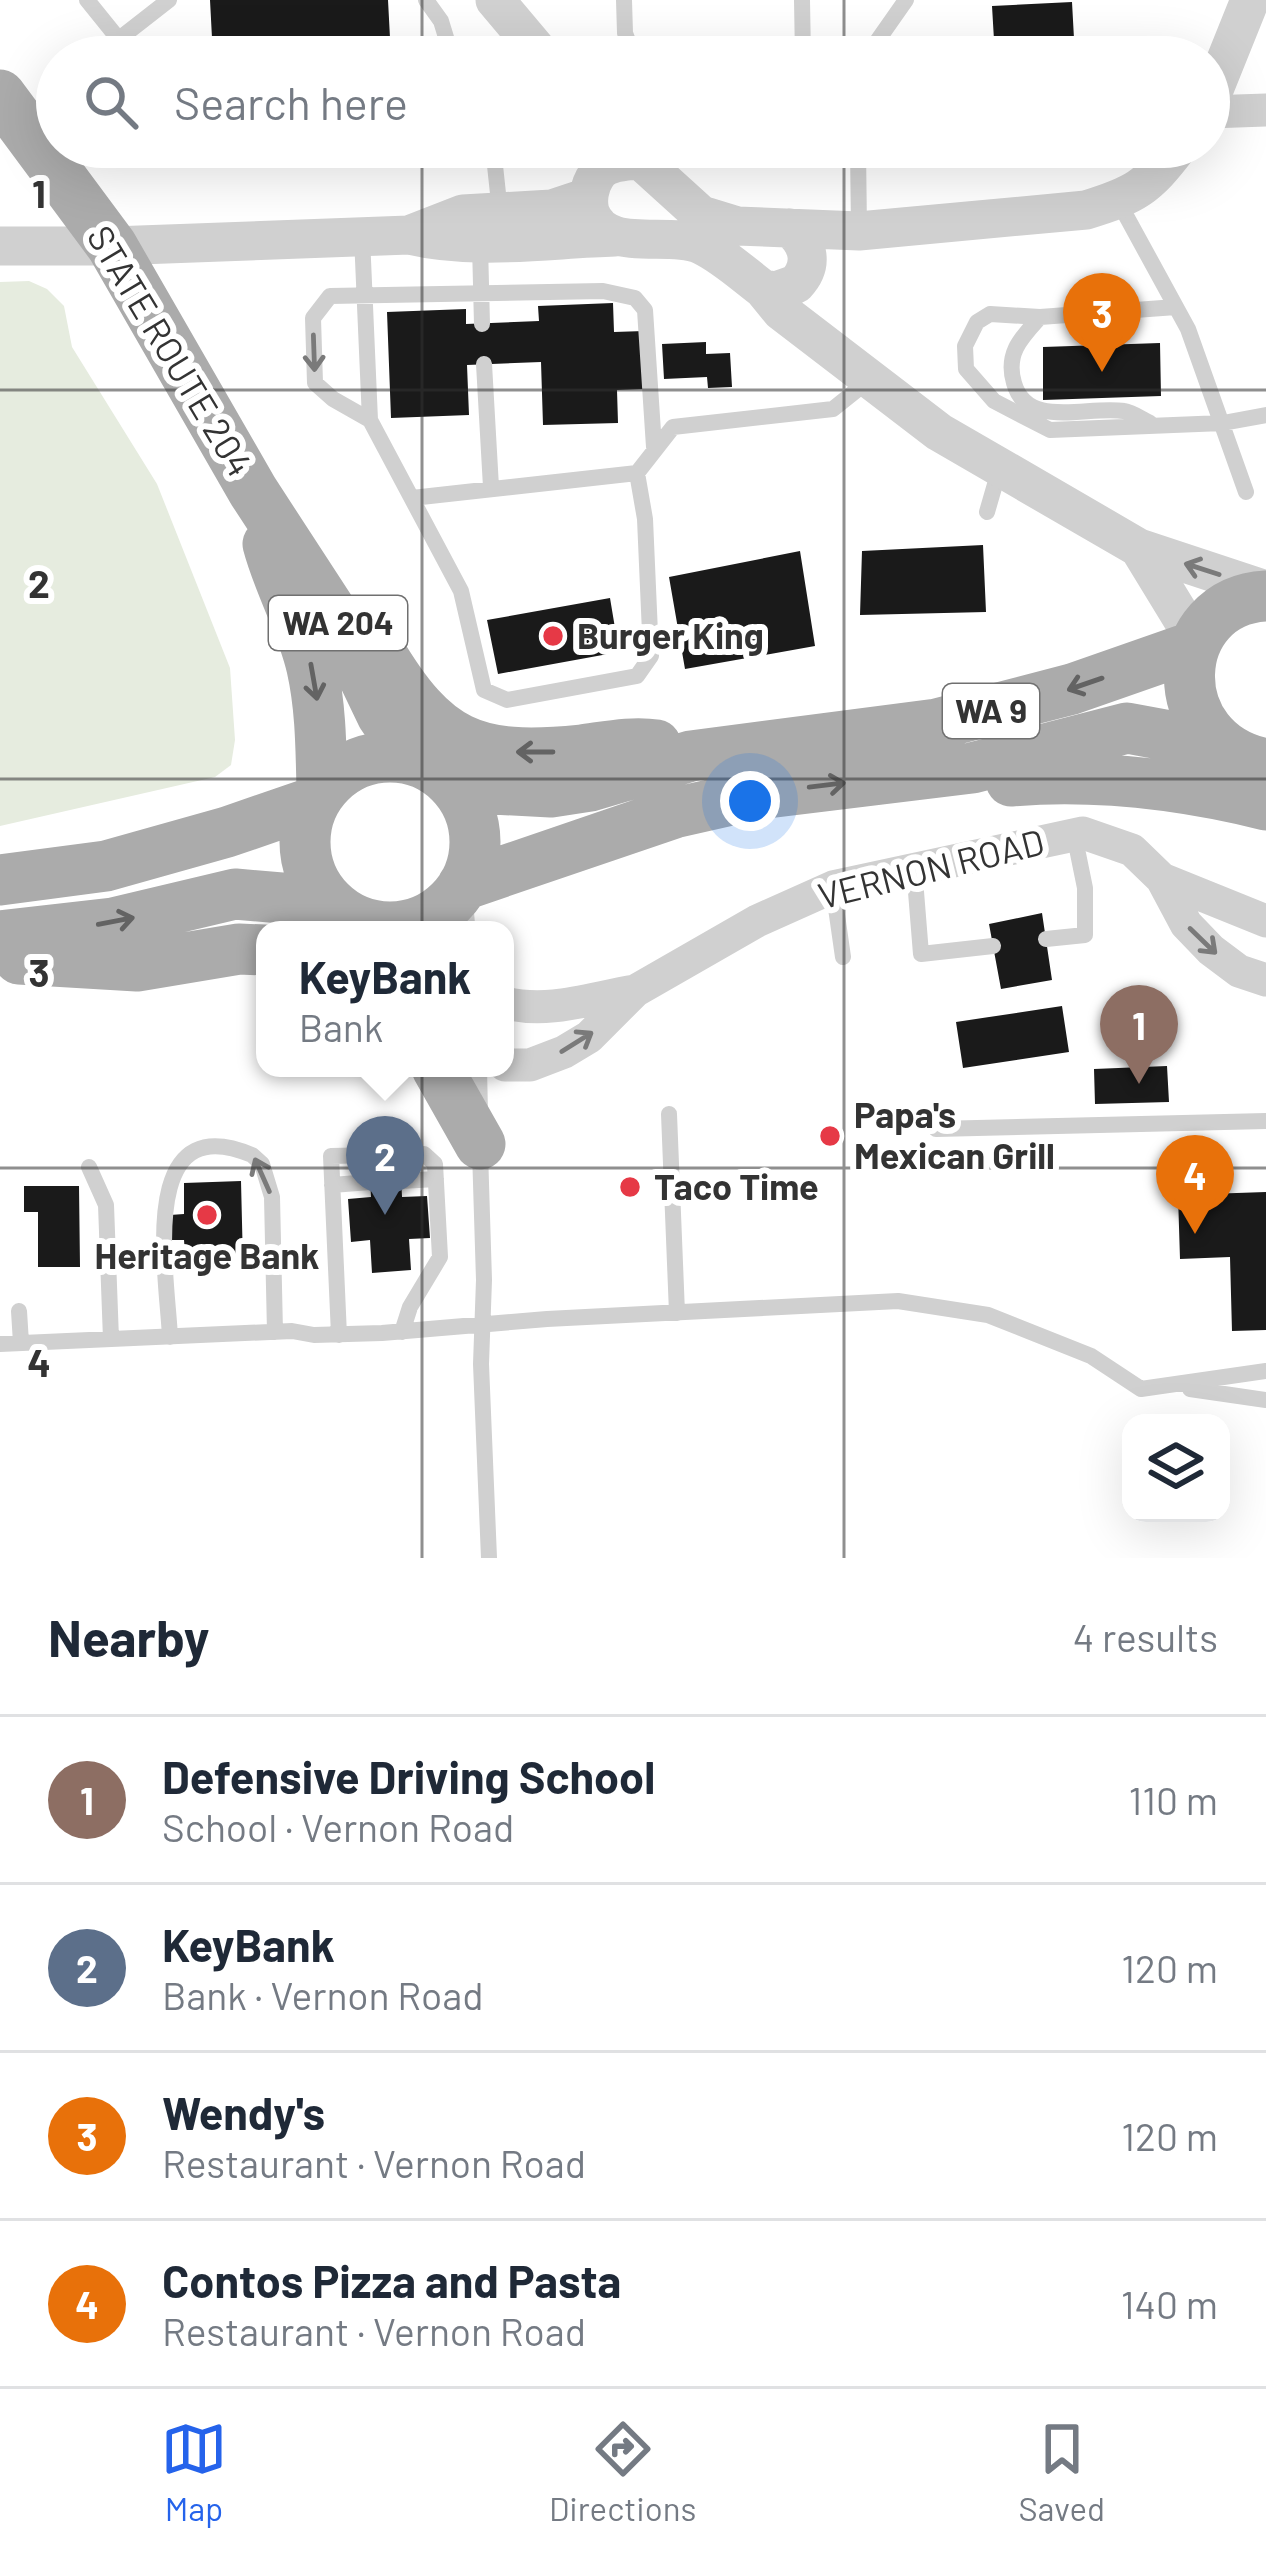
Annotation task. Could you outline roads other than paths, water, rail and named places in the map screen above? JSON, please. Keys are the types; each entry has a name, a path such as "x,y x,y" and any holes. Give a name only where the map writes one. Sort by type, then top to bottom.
{"main road":[{"name":"STATE ROUTE 204","path":"0,94 36,143"},
{"name":"STATE ROUTE 204","path":"55,168 112,246 254,491 335,617 382,715 413,760"},
{"name":"STATE ROUTE 204","path":"254,491 279,585 311,663 320,715 318,796"},
{"path":"254,491 323,557 395,678 445,734 475,748 534,754 651,743 691,756"},
{"path":"1253,774 1202,724 1191,700 1189,672 1196,644 1211,621 1232,605 1266,593"},
{"name":"WA 9","path":"455,788 551,792 590,786 691,756 938,724 1072,689 1196,644"},
{"name":"WA 9","path":"459,904 674,813 758,794 972,768 1127,728 1253,774"},
{"path":"328,902 305,854 306,827 318,796 340,772 363,760 388,756 413,760 436,770 455,788 473,824 472,866 459,904 417,921"},
{"path":"972,768 999,782 1075,776 1132,779 1253,774"},
{"path":"0,880 128,860 318,796"},
{"path":"0,936 113,922 235,894 328,902 359,921"},
{"path":"0,959 58,958 137,966 256,950"},
{"path":"442,1077 480,1144"}],"street":[{"path":"495,0 524,36"},
{"path":"1230,50 1250,0"},
{"path":"1230,111 1266,110"},
{"path":"0,246 409,235 439,242 552,209 606,168"},
{"path":"610,168 597,224 615,236"},
{"path":"618,168 716,222 859,231 1086,210 1150,184 1162,168"},
{"path":"490,228 637,240 672,236 789,280"},
{"path":"790,228 803,241 782,311 870,380 938,432 1139,548 1266,593"},
{"path":"789,280 859,231"},
{"path":"1139,548 1196,644"},
{"name":"VERNON ROAD","path":"514,1065 530,1065 564,1052 589,1037 635,991 757,921 833,887 1074,834 1109,839 1132,850 1162,879 1186,924 1211,950 1239,971 1266,980"},
{"name":"VERNON ROAD","path":"1162,879 1266,921"},
{"name":"VERNON ROAD","path":"514,1005 561,1006 635,991"}],"lane":[{"path":"87,0 116,36"},
{"path":"426,0 446,36"},
{"path":"624,0 627,36"},
{"path":"802,0 803,36"},
{"path":"881,36 906,0"},
{"path":"122,36 166,2"},
{"path":"482,324 492,168"},
{"path":"858,168 859,231"},
{"path":"1118,200 1176,308 1246,492"},
{"path":"362,237 370,420 460,591 484,690 508,700 637,676 651,656 645,519 637,473 673,427 833,409 870,380"},
{"path":"370,420 315,383 313,318 331,296 603,291 635,298 645,310 653,447"},
{"path":"1176,308 1040,317 991,314 977,322 965,346 966,369 994,401 1050,430 1223,423 1266,415"},
{"path":"1040,317 1015,345 1010,371 1017,394 1028,405 1052,412 1126,411 1156,426"},
{"path":"484,364 491,488"},
{"path":"987,512 1000,466"},
{"path":"412,498 637,473"},
{"path":"1046,939 1085,934 1085,888 1074,834"},
{"path":"914,867 921,955 993,946"},
{"path":"833,887 843,957"},
{"path":"479,1077 481,1364 490,1558"},
{"path":"669,1114 676,1312"},
{"path":"936,1129 1266,1121"},
{"path":"170,1336 168,1186 180,1160 192,1152 222,1148 253,1155 267,1177 272,1197 275,1332"},
{"path":"339,1335 331,1156 424,1154 435,1164 440,1257 410,1307 402,1332"},
{"path":"89,1167 106,1205 111,1339"},
{"path":"401,1180 436,1179"},
{"path":"332,1185 370,1182"},
{"path":"0,1343 275,1332 339,1335 898,1301 988,1315 1091,1356 1141,1389 1266,1371"},
{"path":"20,1311 21,1343"},
{"path":"1178,1387 1266,1400"}],"place":[{"name":"Wendy's","path":"1102,372"},
{"name":"Burger King","path":"553,636"},
{"name":"Defensive Driving School","path":"1139,1084"},
{"name":"Papa's Mexican Grill","path":"830,1136"},
{"name":"Taco Time","path":"630,1187"},
{"name":"Heritage Bank","path":"207,1215"},
{"name":"KeyBank","path":"385,1215"},
{"name":"Contos Pizza and Pasta","path":"1195,1234"}]}
